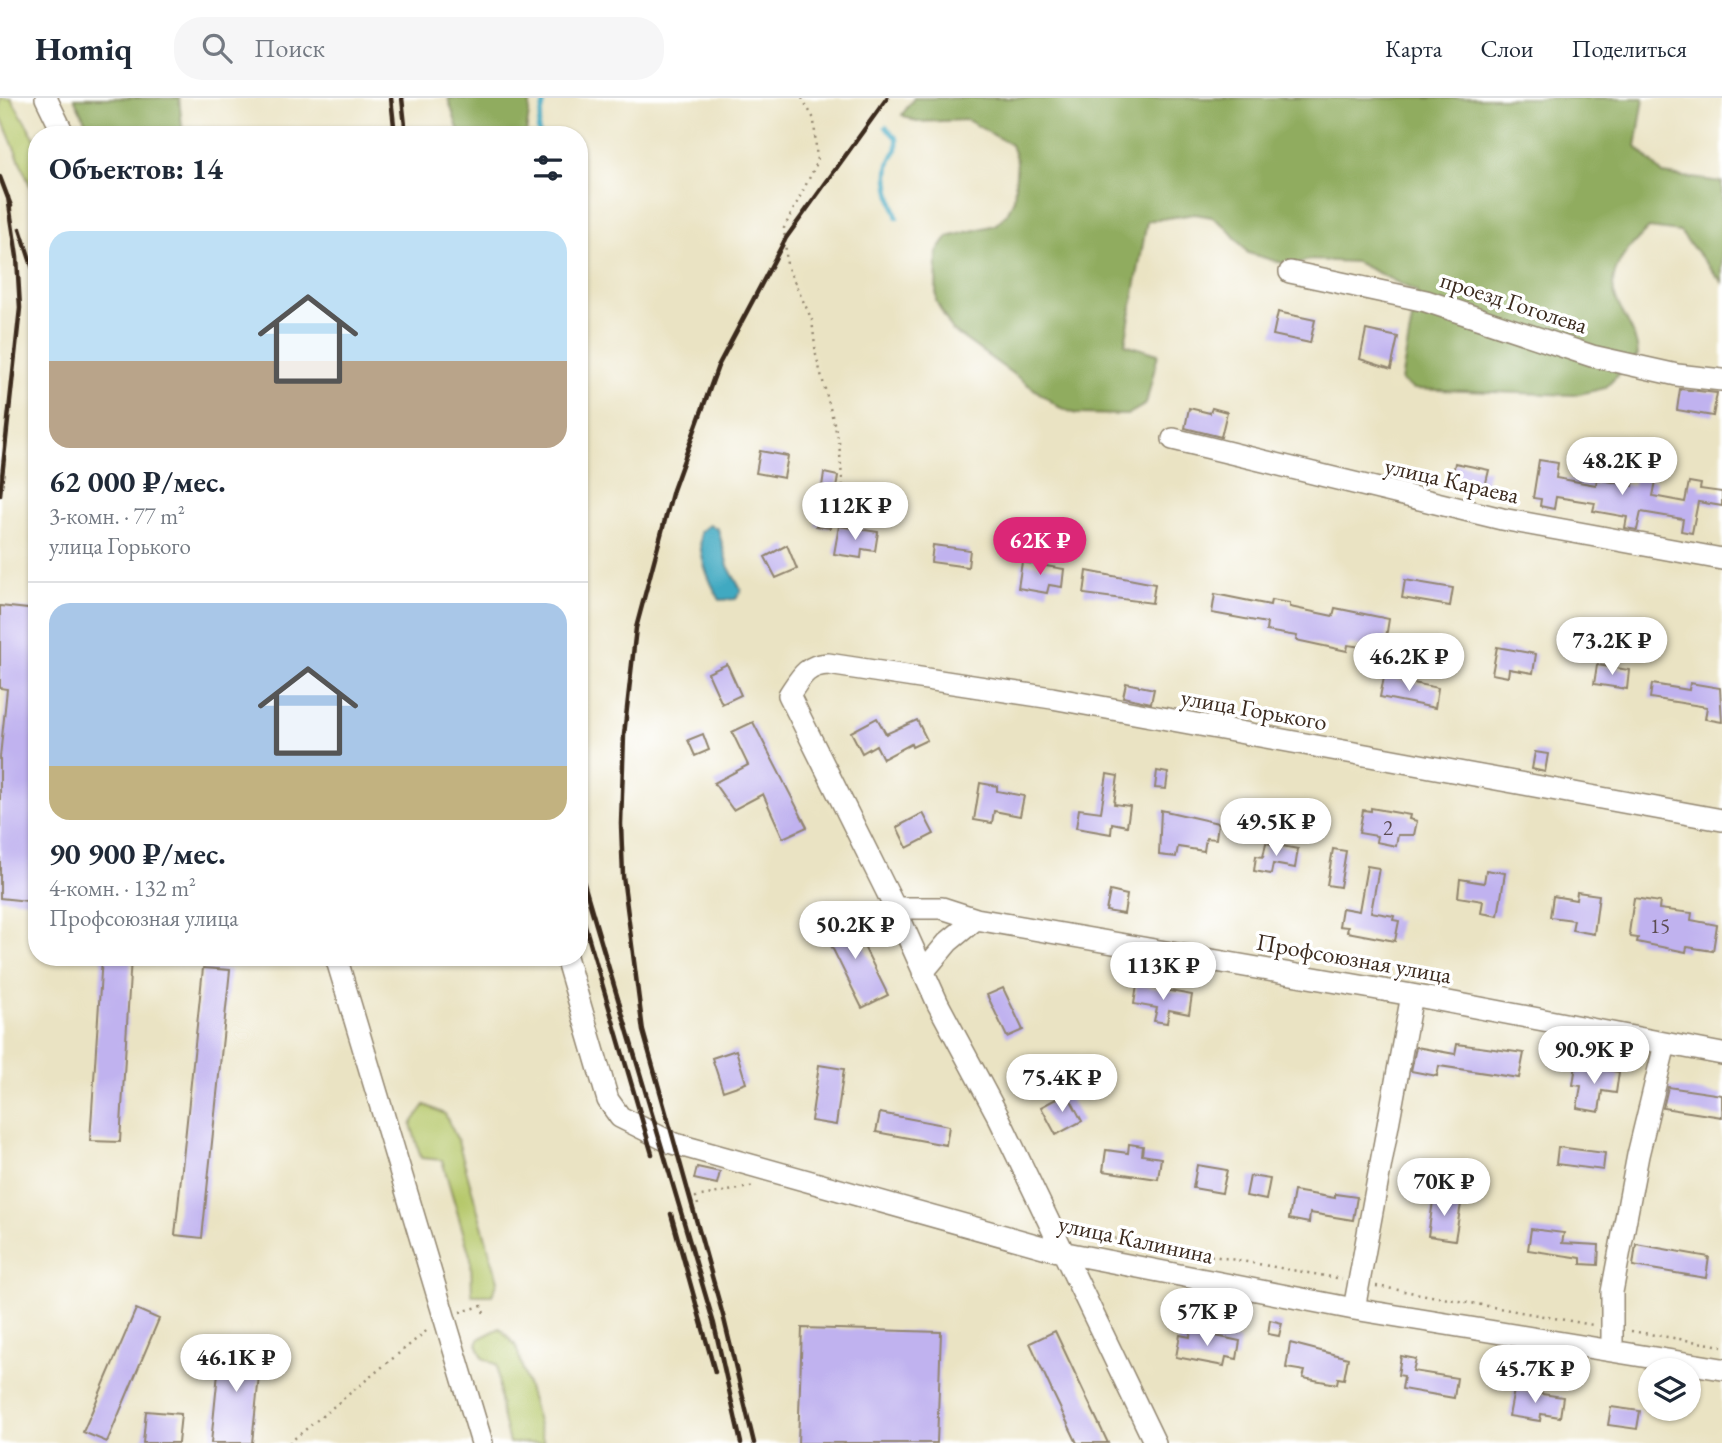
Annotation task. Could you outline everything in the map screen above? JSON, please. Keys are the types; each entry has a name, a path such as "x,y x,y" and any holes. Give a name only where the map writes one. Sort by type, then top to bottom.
{"street":[{"path":"46,98 60,126"},
{"name":"проезд Гоголева","path":"1290,272 1426,301 1592,356 1677,375 1722,380"},
{"name":"улица Караева","path":"1173,439 1502,519 1722,559"},
{"name":"улица Горького","path":"895,908 789,695 805,671 813,665 828,664 1052,698 1722,820"},
{"path":"895,908 923,972 998,1116 1155,1443"},
{"name":"Профсоюзная улица","path":"895,908 942,908 976,919 1412,995 1722,1054"},
{"path":"923,972 948,942 976,919"},
{"path":"339,966 482,1443"},
{"name":"улица Калинина","path":"569,966 608,1100 621,1117 672,1143 1061,1252 1354,1309 1722,1369"},
{"path":"1354,1309 1412,995"},
{"path":"1612,1350 1612,1292 1638,1155 1665,1044"}],"path":[{"path":"802,98 814,119 817,163 784,228 787,266 811,320 816,355 839,442 845,514"},
{"path":"698,1205 696,1197 760,1186"},
{"path":"1073,1231 1722,1346"},
{"path":"289,1443 443,1318 482,1306 484,1314"}],"green space":[{"path":"0,98 11,98 28,127 28,181 0,114"},
{"path":"74,98 179,98 182,126 88,126"},
{"path":"448,98 531,98 527,126 457,126"},
{"path":"914,98 1644,98 1636,147 1663,174 1722,182 1722,282 1680,232 1649,228 1621,259 1616,269 1613,289 1633,332 1638,355 1605,388 1575,395 1413,389 1401,381 1417,292 1356,262 1308,260 1293,266 1248,253 1226,227 1212,217 1195,214 1147,221 1125,344 1158,354 1146,404 1127,415 1076,414 1059,407 952,330 936,301 937,252 948,237 995,225 1007,214 1014,199 1017,161 1011,145 967,120 916,122 902,115"},
{"path":"425,1105 445,1114 458,1141 498,1281 492,1295 472,1295 471,1259 442,1160 421,1158 411,1124"},
{"path":"500,1328 516,1346 544,1443 509,1443 501,1411 497,1365 483,1358 477,1344 480,1338"}],"water":[{"path":"709,525 718,529 728,566 741,590 736,599 720,600 708,576 701,550 700,532"}],"building":[{"path":"1278,312 1315,320 1310,343 1273,335"},
{"path":"1366,330 1398,337 1391,369 1360,359"},
{"path":"1680,389 1717,393 1713,416 1677,410"},
{"path":"1189,408 1210,413 1212,408 1227,412 1221,437 1185,428"},
{"path":"760,451 788,456 784,478 756,473"},
{"path":"1539,460 1558,463 1556,478 1596,485 1597,479 1633,486 1634,478 1656,481 1653,496 1685,502 1689,482 1701,484 1700,489 1722,492 1722,506 1698,502 1692,533 1681,531 1683,519 1641,512 1637,530 1625,528 1627,517 1593,511 1595,503 1556,497 1554,509 1540,506 1541,499 1533,498"},
{"path":"1455,463 1489,470 1484,491 1451,484"},
{"path":"824,473 838,476 830,528 816,526"},
{"path":"839,526 878,532 875,551 862,549 861,558 834,554"},
{"path":"787,545 797,569 776,578 765,557"},
{"path":"933,545 970,550 968,567 931,562"},
{"path":"1022,562 1064,569 1062,587 1049,585 1047,593 1018,588"},
{"path":"1087,571 1155,584 1152,603 1084,594"},
{"path":"1405,580 1453,588 1450,606 1402,598"},
{"path":"1215,594 1270,605 1271,600 1290,603 1290,607 1333,616 1335,608 1389,619 1384,650 1348,645 1347,651 1296,640 1297,636 1266,631 1267,623 1212,613"},
{"path":"0,606 28,609 28,901 0,898 0,757 7,689 0,688"},
{"path":"1497,647 1536,654 1533,673 1509,669 1508,677 1492,674"},
{"path":"727,664 741,695 722,704 708,673"},
{"path":"1597,665 1629,670 1627,689 1594,684"},
{"path":"1384,677 1438,688 1435,708 1380,697"},
{"path":"1126,683 1154,689 1151,703 1123,697"},
{"path":"1690,683 1720,688 1722,722 1705,719 1707,707 1650,698 1652,684 1689,690"},
{"path":"877,718 886,734 917,720 927,740 912,747 911,744 883,759 876,745 862,753 851,732"},
{"path":"753,722 807,827 783,838 763,794 733,810 714,783 748,765 732,732"},
{"path":"703,734 709,750 695,756 688,740"},
{"path":"1535,752 1548,754 1545,772 1532,769"},
{"path":"1157,771 1168,773 1166,789 1155,788"},
{"path":"1107,774 1118,776 1114,804 1130,806 1127,826 1112,823 1111,834 1076,828 1079,809 1101,812"},
{"path":"980,783 997,786 997,791 1024,796 1020,816 994,811 992,823 974,820"},
{"path":"1371,808 1410,815 1409,819 1417,821 1414,835 1398,835 1396,846 1376,842 1377,836 1359,833 1363,810 1371,811"},
{"path":"1161,810 1218,823 1216,839 1206,838 1204,851 1178,847 1176,857 1159,855"},
{"path":"923,813 934,834 907,848 897,827"},
{"path":"1266,843 1298,849 1295,868 1273,864 1271,874 1254,871 1256,856 1263,857"},
{"path":"1333,849 1346,851 1340,887 1327,885"},
{"path":"1367,866 1379,868 1371,912 1394,916 1393,920 1399,921 1395,941 1347,932 1348,927 1339,926 1342,908 1359,911"},
{"path":"1486,870 1505,873 1498,916 1481,913 1483,901 1458,897 1460,879 1484,883"},
{"path":"1110,891 1127,895 1124,914 1106,911"},
{"path":"1577,892 1599,895 1594,934 1572,930 1574,920 1550,917 1553,896 1576,900"},
{"path":"1634,898 1660,902 1659,909 1692,913 1691,920 1717,925 1713,951 1687,947 1686,952 1637,942 1638,938 1631,937 1629,933"},
{"path":"848,914 888,995 862,1008 822,927"},
{"path":"101,966 130,966 120,1142 90,1141"},
{"path":"203,968 230,970 202,1238 175,1235"},
{"path":"1137,985 1192,995 1189,1014 1169,1010 1167,1023 1154,1021 1157,1008 1134,1004"},
{"path":"1003,988 1023,1030 1007,1037 987,995"},
{"path":"1457,1044 1524,1053 1519,1078 1439,1066 1437,1076 1411,1071 1416,1047 1455,1054"},
{"path":"736,1050 746,1083 723,1091 712,1058"},
{"path":"819,1065 844,1069 836,1125 811,1121"},
{"path":"1026,1065 1032,1082 1018,1087 1012,1069"},
{"path":"1576,1065 1619,1072 1616,1093 1602,1091 1599,1112 1577,1108 1581,1086 1573,1085"},
{"path":"1668,1087 1722,1095 1722,1117 1663,1108"},
{"path":"1067,1093 1082,1121 1056,1135 1041,1107"},
{"path":"880,1113 949,1126 946,1145 876,1132"},
{"path":"1129,1144 1143,1146 1142,1155 1161,1158 1158,1179 1103,1171 1106,1150 1128,1153"},
{"path":"1558,1147 1605,1153 1603,1170 1556,1164"},
{"path":"1197,1165 1227,1170 1222,1193 1193,1188"},
{"path":"697,1167 720,1172 717,1184 694,1179"},
{"path":"1250,1176 1270,1179 1266,1200 1246,1196"},
{"path":"1294,1191 1335,1198 1335,1194 1357,1197 1353,1220 1310,1213 1309,1223 1289,1219"},
{"path":"1434,1194 1447,1196 1446,1201 1461,1204 1455,1240 1428,1236"},
{"path":"1531,1229 1564,1233 1562,1243 1599,1245 1598,1265 1581,1264 1581,1258 1528,1250"},
{"path":"1636,1244 1709,1257 1706,1278 1633,1266"},
{"path":"136,1309 159,1319 107,1442 83,1432"},
{"path":"1270,1320 1282,1323 1279,1336 1268,1334"},
{"path":"802,1328 941,1332 937,1443 798,1443"},
{"path":"1055,1331 1108,1443 1077,1443 1051,1389 1030,1343"},
{"path":"1191,1331 1240,1341 1237,1359 1226,1357 1224,1366 1176,1357 1180,1335 1190,1337"},
{"path":"221,1343 262,1347 252,1443 211,1443"},
{"path":"1290,1343 1348,1358 1344,1379 1338,1378 1337,1384 1303,1378 1305,1371 1286,1368"},
{"path":"1401,1356 1416,1359 1413,1371 1457,1378 1454,1398 1402,1389 1404,1376 1398,1375"},
{"path":"1514,1390 1563,1397 1560,1417 1541,1414 1540,1421 1509,1416"},
{"path":"1611,1407 1638,1411 1637,1429 1608,1425"},
{"path":"146,1411 181,1414 178,1443 143,1443"}],"waterway":[{"path":"539,126 545,98"},
{"path":"886,127 897,139 897,149 889,165 888,174 897,218"}],"railway":[{"path":"391,98 394,126"},
{"path":"402,98 405,126"},
{"path":"754,1443 724,1319 643,1031 623,876 621,824 624,735 636,628 673,490 718,366 786,238 887,98"},
{"path":"0,177 11,206"},
{"path":"0,495 20,308 17,257 8,197"},
{"path":"20,229 28,253"},
{"path":"588,897 714,1324 741,1443"},
{"path":"588,936 652,1154"},
{"path":"671,1214 715,1372"}]}
